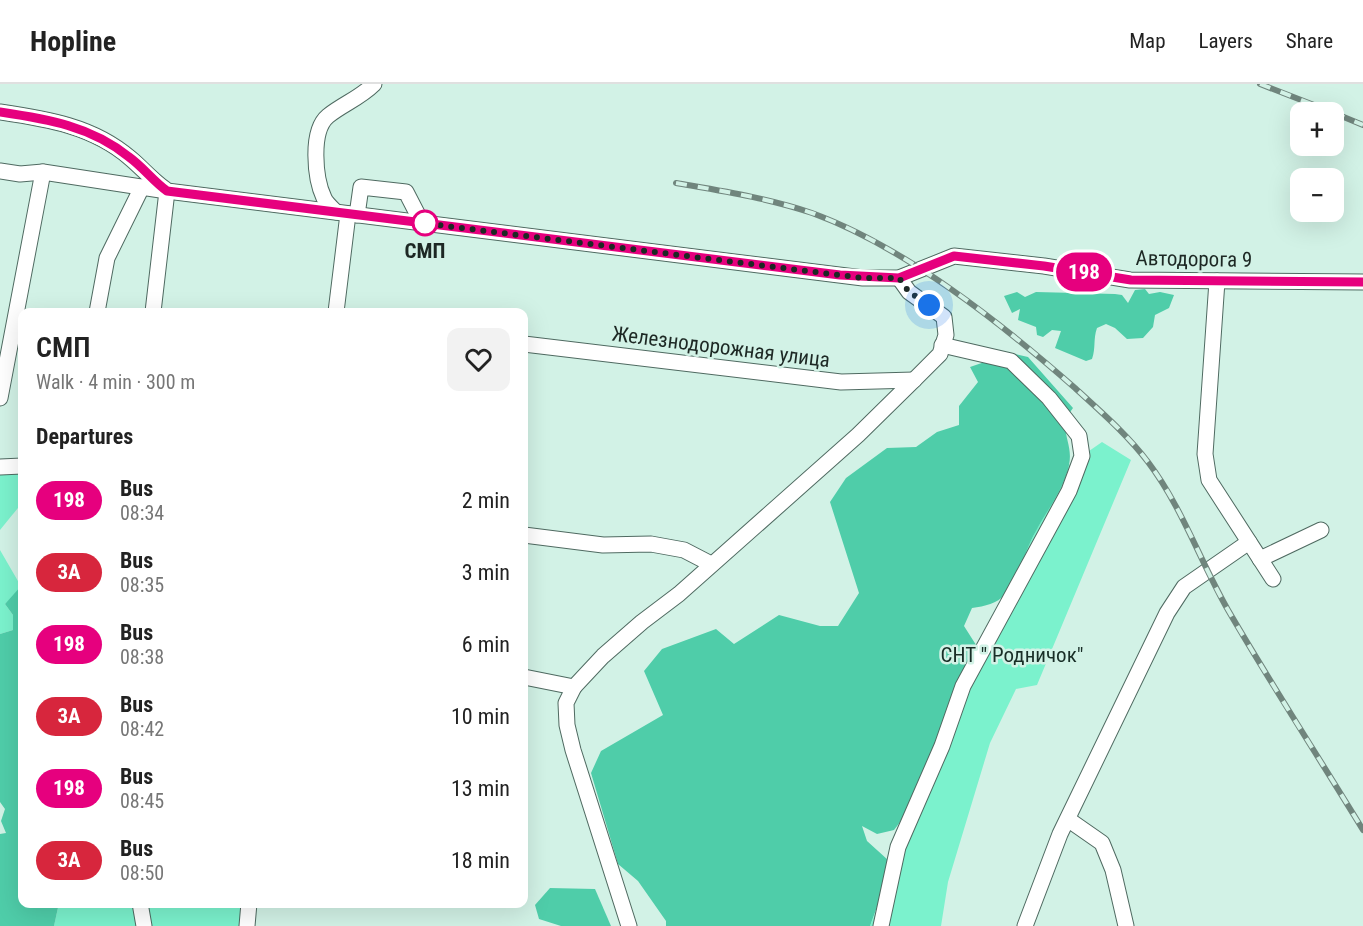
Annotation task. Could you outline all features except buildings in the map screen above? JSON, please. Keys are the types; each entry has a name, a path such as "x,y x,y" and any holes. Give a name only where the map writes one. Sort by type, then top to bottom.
{"street":[{"path":"347,213 324,199 315,144 326,118 362,96 374,84"},
{"path":"0,112 51,120 84,129 129,157 167,191"},
{"path":"0,171 20,174 43,172 167,191 863,278 899,278 909,292 944,316 946,335 939,354 914,380 858,435 679,594 642,622 574,687 566,704 567,725 629,926"},
{"path":"0,398 43,172"},
{"path":"98,308 107,258 142,187"},
{"path":"336,308 347,213 361,187 406,192 422,223"},
{"path":"153,308 167,191"},
{"name":"Автодорога 9","path":"899,278 954,256 1044,266 1131,280 1363,282"},
{"path":"1217,281 1205,454 1209,480 1273,579"},
{"name":"Железнодорожная улица","path":"528,344 842,382 914,380"},
{"path":"881,926 897,847 942,746 963,686 1069,491 1082,456 1079,436 1049,398 1011,361 942,345"},
{"path":"0,467 18,466"},
{"path":"1260,559 1321,530"},
{"path":"528,536 603,545 651,544 684,550 711,564"},
{"path":"1025,926 1060,834 1069,820 1140,663 1167,613 1184,586 1249,542"},
{"path":"528,678 574,687"},
{"path":"1069,820 1102,843 1113,870 1126,926"},
{"path":"141,908 144,926"},
{"path":"247,926 249,908"}],"green space":[{"path":"1145,289 1149,294 1160,292 1174,295 1169,308 1155,315 1153,327 1143,338 1127,339 1115,328 1106,324 1097,328 1092,359 1086,361 1055,348 1061,331 1052,330 1043,337 1037,335 1036,327 1018,320 1020,309 1012,313 1004,296 1017,292 1025,297 1036,292 1115,294 1122,295 1128,303 1135,290"},
{"path":"1011,353 1028,357 1073,408 1066,423 1070,457 1067,474 1032,538 1010,587 1002,597 994,602 972,608 964,626 978,648 910,809 894,830 877,834 862,826 867,841 888,860 881,896 870,926 666,926 666,921 638,881 618,864 591,773 601,751 663,715 644,671 662,649 716,629 734,644 779,615 820,626 838,626 859,593 830,502 846,478 887,448 916,447 937,432 959,425 959,406 978,382 970,367"},
{"name":"СНТ \" Родничок\"","path":"1102,442 1131,460 1037,685 1016,689 990,743 948,882 941,926 870,926 1006,593 1035,532 1063,483 1069,465"},
{"path":"0,467 18,469 18,508 0,530"},
{"path":"0,550 18,581 18,592 5,604 13,615 13,630 0,634"},
{"path":"18,589 18,908 58,908 54,926 0,926 0,834 6,833 1,821 5,809 0,802 0,634 13,630 13,615 5,604"},
{"path":"550,888 595,889 611,926 561,926 539,919 535,905"},
{"path":"58,908 242,908 240,926 54,926"}],"railway":[{"path":"1260,84 1306,102"},
{"path":"1344,117 1363,125"},
{"path":"676,183 745,195 812,213 882,246 917,266 984,313 1104,414 1140,452 1160,479 1228,610 1363,830"}],"bus line":[{"name":"198","path":"0,112 51,120 84,129 129,157 152,180 167,191 863,278 899,278 954,256 1044,266 1131,280 1363,282"}],"place":[{"name":"СМП","path":"425,223"}],"route":[{"path":"425,223 422,223 863,278 899,278 909,292 929,305"}]}
